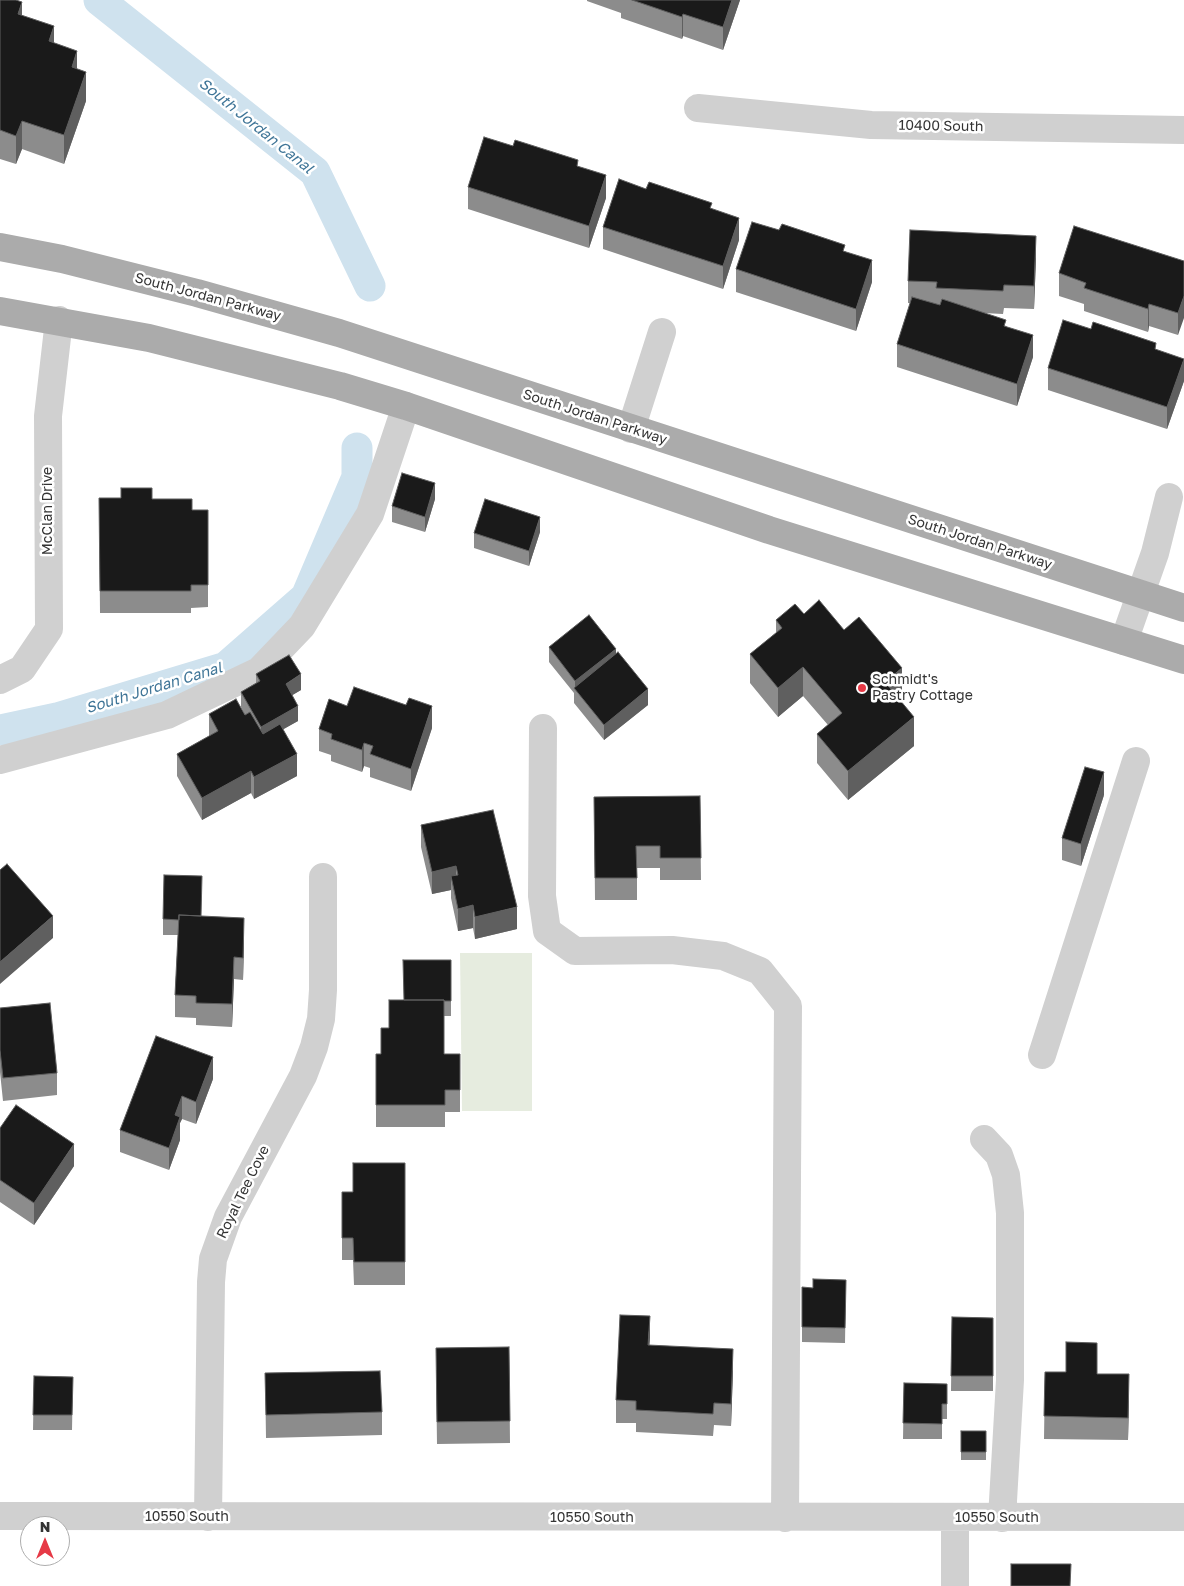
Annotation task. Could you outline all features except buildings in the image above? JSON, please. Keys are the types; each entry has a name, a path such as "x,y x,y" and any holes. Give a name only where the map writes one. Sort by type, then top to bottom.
{"main road":[{"name":"South Jordan Parkway","path":"0,247 62,259 188,290 311,325 412,356 1184,608"},
{"path":"0,310 149,338 253,363 406,406 769,530 1184,660"}],"street":[{"name":"10400 South","path":"698,108 871,124 1184,130"},
{"name":"McClan Drive","path":"0,680 22,669 49,629 48,416 60,320"},
{"path":"631,429 662,332"},
{"path":"0,760 167,715 259,671 302,626 370,514 406,406"},
{"path":"1124,641 1141,594 1169,497"},
{"path":"543,728 542,896 547,931 575,951 672,950 723,956 760,970 788,1006 785,1518"},
{"path":"1042,1055 1136,761"},
{"name":"Royal Tee Cove","path":"208,1517 211,1282 213,1259 228,1217 303,1076 314,1048 321,1019 323,990 323,877"},
{"path":"984,1139 998,1155 1006,1175 1010,1213 1010,1380 1002,1518"},
{"name":"10550 South","path":"0,1516 1184,1517"},
{"path":"955,1518 955,1586"}],"shaded area":[{"path":"460,953 532,953 532,1111 462,1111"}],"waterway":[{"name":"South Jordan Canal","path":"99,0 315,172 370,286"},
{"name":"South Jordan Canal","path":"0,730 57,718 226,667 306,597 357,477 357,448"}],"place":[{"name":"Schmidt's Pastry Cottage","path":"862,688"}]}
